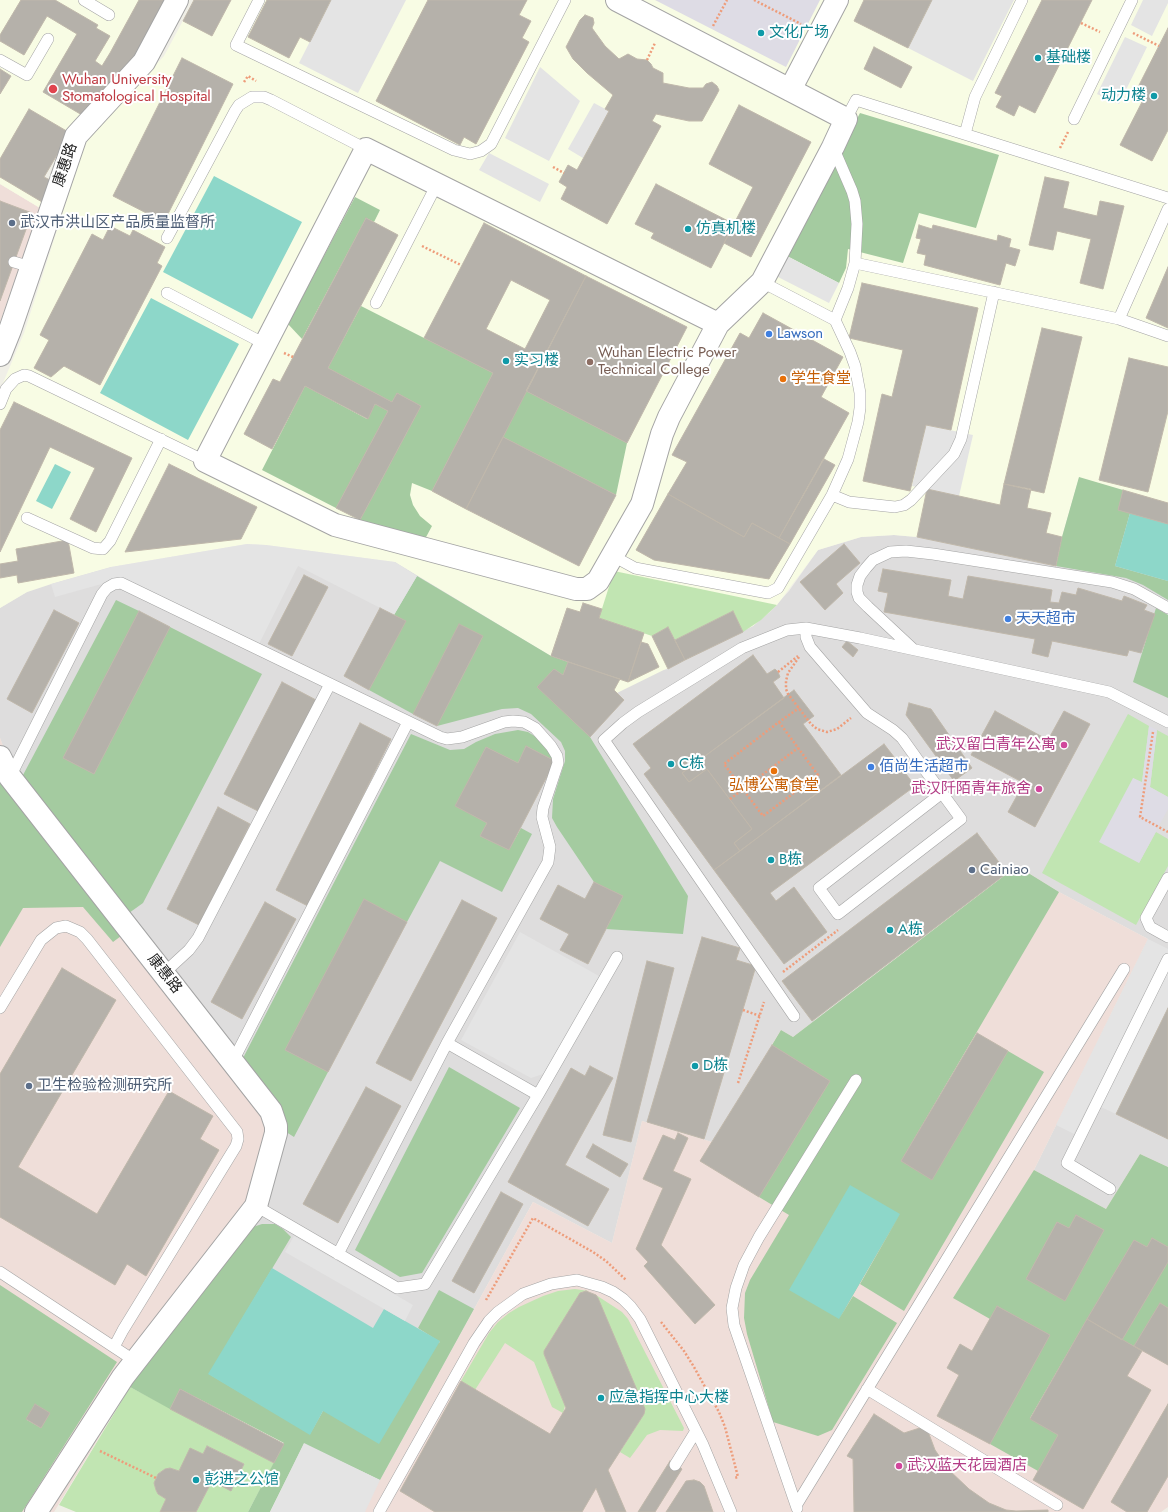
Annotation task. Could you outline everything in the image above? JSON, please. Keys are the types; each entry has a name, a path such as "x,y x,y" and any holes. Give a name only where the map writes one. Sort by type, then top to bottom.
{"street":[{"name":"康惠路","path":"0,355 10,330 23,264 76,136 144,62 177,0"},
{"path":"617,0 846,119 833,147 762,282 718,324 669,418 658,445 642,504 598,581 587,589 576,589 335,525 205,460 366,149 718,324"},
{"path":"790,90 837,0"},
{"name":"康惠路","path":"0,758 10,777 272,1110 276,1133 256,1206"},
{"path":"36,1512 123,1377 256,1206"}],"lane":[{"path":"84,0 110,15"},
{"path":"259,0 236,44 454,150 470,154 482,151 492,144 565,0"},
{"path":"965,134 975,97 1022,0"},
{"path":"1074,120 1132,0"},
{"path":"0,60 27,75 48,38"},
{"path":"167,238 235,111 239,106 252,97 264,97 271,100 366,149"},
{"path":"846,119 856,100 1168,198"},
{"path":"833,147 855,201 857,224 855,263 848,288 835,320"},
{"path":"376,303 437,184"},
{"path":"1119,319 1168,209"},
{"path":"855,263 1119,319 1168,336"},
{"path":"613,556 635,568 768,593 778,588 832,495 848,459 860,408 860,393 855,366 835,320 762,282"},
{"path":"832,495 849,502 900,507 911,500 954,454 961,438 994,292"},
{"path":"166,293 266,344"},
{"path":"0,404 10,383 19,377 28,376 205,460"},
{"path":"27,518 93,548 103,549 110,541 161,439"},
{"path":"913,649 859,598 857,592 857,584 866,568 873,560 890,552 906,551 934,554 1112,582 1134,589 1168,608"},
{"path":"10,777 102,594 107,588 114,584 121,583 128,585 430,733 447,739 462,737 504,722 524,722 535,728 543,736 557,756 558,763 542,816 543,825 550,847 548,862 447,1043 338,1254"},
{"path":"806,628 806,637 810,647 867,713 893,730 902,738 961,819 838,914 819,888 942,793"},
{"path":"794,1016 604,740 638,712 742,648 787,630 806,628 913,649 1109,692 1168,722"},
{"path":"164,973 189,950 198,938 330,684"},
{"path":"233,1061 408,722"},
{"path":"1168,878 1146,918 1150,928 1168,937"},
{"path":"0,1008 41,940 56,928 66,926 80,932 237,1132 238,1139 236,1146 122,1330 114,1346"},
{"path":"256,1206 397,1288 425,1284 538,1095 618,957"},
{"path":"1110,1189 1067,1163 1168,958"},
{"path":"797,1508 867,1389 1124,969"},
{"path":"447,1043 538,1095"},
{"path":"797,1508 734,1325 732,1308 736,1288 744,1265 759,1237 856,1080"},
{"path":"0,1272 135,1361"},
{"path":"379,1512 474,1343 488,1321 523,1294 551,1284 577,1280 602,1286 622,1299 631,1307 640,1319 696,1431 731,1512"},
{"path":"867,1389 1057,1505"},
{"path":"675,1465 696,1431"}],"path":[{"path":"703,45 727,0"},
{"path":"754,0 820,34"},
{"path":"1080,22 1113,38"},
{"path":"1119,26 1159,46"},
{"path":"1053,162 1074,120"},
{"path":"553,167 564,173"},
{"path":"408,239 461,265"},
{"path":"778,672 810,647"},
{"path":"799,657 790,670 786,681 786,689 808,721 817,729 827,732 837,729 849,720"},
{"path":"779,722 818,775 763,816 724,764 779,722 799,708"},
{"path":"1156,716 1140,817 1168,832"},
{"path":"730,799 798,748"},
{"path":"738,1083 771,982 846,924 838,914"},
{"path":"743,1010 760,1016"},
{"path":"488,1321 478,1316 533,1218 593,1252 618,1271 630,1285"},
{"path":"659,1320 694,1366 713,1399 725,1427 738,1477 719,1483"},
{"path":"81,1442 156,1478"}],"shaded area":[{"name":"Wuhan University Stomatological Hospital","path":"0,0 165,0 70,133 44,177 54,182 40,208 0,184"},
{"name":"Wuhan Electric Power Technical College","path":"194,0 1168,0 1168,503 1079,478 1062,537 1056,566 917,537 894,535 861,537 818,550 777,605 753,626 617,693 614,690 619,679 551,656 395,562 266,545 247,544 111,567 27,592 0,608 0,390 24,333 86,140 164,56"},
{"path":"331,0 406,0 358,93 299,63"},
{"name":"文化广场","path":"655,0 820,0 786,67"},
{"path":"932,0 1014,0 973,81 908,48"},
{"path":"1143,0 1168,0 1168,3 1152,36 1131,25"},
{"path":"1125,37 1147,47 1119,104 1097,94"},
{"path":"540,67 580,101 549,161 505,138"},
{"path":"594,103 609,111 583,158 568,149"},
{"path":"489,153 549,184 540,202 479,170"},
{"path":"214,176 302,222 252,319 163,272"},
{"path":"0,184 40,208 0,322"},
{"path":"787,256 839,283 829,303 776,276"},
{"path":"151,298 239,344 188,440 100,393"},
{"path":"926,425 973,435 959,496 912,486"},
{"path":"55,464 71,472 52,509 36,501"},
{"path":"1079,477 1168,503 1168,1167 1140,1154 1106,1209 1034,1170 1148,939 1059,892 1017,866 793,1037 781,1030 712,1142 642,1121 612,1243 533,1202 380,1480 154,1353 271,1097 23,775 3,746 0,738 0,608 27,592 111,567 395,562 551,656 620,679 668,669 753,626 770,612 789,591 818,550 861,537 894,535 917,537"},
{"path":"1130,513 1168,524 1168,581 1115,566"},
{"path":"247,544 266,545 395,562 417,576 394,615 298,566 259,644 123,578 55,597 51,584 111,567"},
{"path":"1149,726 1157,730 1150,787 1168,797 1168,809 1139,863 1099,842 1133,778 1142,782"},
{"path":"0,738 3,746 23,775 271,1097 272,1185 140,1370 54,1512 0,1512"},
{"path":"1017,866 1059,892 1148,939 1034,1170 1106,1209 1140,1154 1168,1167 1168,1507 1161,1512 270,1512 380,1480 533,1202 612,1243 642,1121 712,1142 781,1030 793,1037"},
{"path":"520,932 599,976 546,1073 531,1078 461,1040"},
{"path":"1148,939 1168,949 1168,1008 1116,1114 1090,1102 1074,1134 1056,1125"},
{"path":"850,1185 900,1214 839,1319 789,1290"},
{"path":"294,1236 413,1305 405,1321 285,1252"},
{"path":"272,1268 373,1328 384,1309 440,1341 379,1444 323,1411 310,1435 208,1374"},
{"path":"304,1443 380,1480 365,1512 270,1512"}],"green space":[{"path":"860,113 999,155 976,228 919,213 903,263 848,249 846,268 839,283 787,256"},
{"path":"355,197 380,210 374,222 366,218 302,339 288,324"},
{"path":"361,306 493,373 432,491 412,483 410,495 413,505 420,516 432,526 425,539 360,520 421,406 397,393 392,402 328,368"},
{"path":"305,386 367,419 375,404 388,411 336,508 262,470"},
{"path":"526,391 627,443 616,495 503,437"},
{"path":"1079,477 1123,490 1118,510 1130,513 1115,566 1168,581 1168,600 1143,585 1126,578 1056,566 1062,537"},
{"path":"614,571 777,605 761,620 743,632 733,611 675,640 668,627 652,636 599,618"},
{"path":"417,576 551,656 568,662 563,675 554,669 538,687 590,737 688,896 683,934 606,929 623,896 594,882 552,818 553,799 565,761 565,751 561,742 531,714 518,708 502,709 437,726 483,636 413,714 369,690 405,621 394,615"},
{"path":"116,600 139,611 63,758 94,774 170,627 262,674 143,903 129,913 23,775"},
{"path":"1156,608 1168,615 1168,698 1133,682"},
{"path":"1128,714 1149,726 1142,783 1133,778 1139,863 1156,832 1168,839 1168,866 1136,925 1042,873"},
{"path":"518,730 528,732 536,737 555,761 526,746 518,763 486,747 456,806 487,823 480,836 509,850 521,828 532,834 502,892 440,861 407,922 364,900 285,1050 328,1072 294,1137 283,1130 242,1060 411,734 450,750 464,749 495,734"},
{"path":"1157,730 1168,736 1168,797 1150,787"},
{"path":"0,769 125,933 113,942 83,907 23,908 0,947"},
{"path":"1017,866 1059,892 901,1161 932,1179 1008,1051 1044,1072 904,1311 860,1284 900,1214 839,1319 853,1296 897,1323 832,1430 818,1436 773,1422 747,1334 744,1318 745,1293 750,1280 789,1215 759,1197 830,1081 772,1045 781,1030 793,1037"},
{"path":"449,1067 520,1108 422,1273 400,1277 355,1250"},
{"path":"1140,1154 1168,1167 1168,1247 1152,1238 1147,1247 1134,1240 1087,1319 1030,1418 1058,1435 1038,1471 990,1444 1050,1335 997,1306 990,1319 953,1298 1034,1170 1106,1209","holes":["1076,1215 1104,1230 1065,1300 1026,1279 1057,1222 1069,1228"]},
{"path":"262,1224 275,1224 291,1237 209,1374 310,1434 323,1411 440,1342 418,1328 439,1290 474,1309 380,1480 304,1444 270,1512 248,1512 284,1443 180,1389 170,1409 130,1387 140,1370 250,1228"},
{"path":"1168,1262 1168,1308 1160,1303 1134,1346 1122,1340"},
{"path":"0,1285 117,1362 22,1512 0,1512","holes":["50,1413 41,1428 27,1419"]},
{"path":"575,1289 589,1291 580,1293 544,1351 565,1406 563,1413 552,1407 534,1362 505,1343 475,1390 461,1381 489,1333 498,1322 509,1313 543,1296 558,1291"},
{"path":"596,1295 622,1312 628,1319 684,1428 683,1431 660,1430 647,1435 630,1458 620,1452 644,1414 645,1409"},
{"path":"130,1387 274,1463 248,1512 196,1512 212,1481 231,1490 244,1464 207,1446 203,1454 179,1471 170,1468 165,1469 158,1474 154,1483 156,1490 158,1494 166,1499 160,1512 76,1512 59,1505"}],"building":[{"path":"21,0 55,0 98,25 96,28 110,36 95,61 102,66 139,0 165,0 131,64 82,115 43,92 77,34 47,16 24,55 0,41 0,35"},
{"path":"194,0 231,0 212,36 183,21"},
{"path":"267,0 331,0 310,42 300,37 289,58 248,37"},
{"path":"428,0 527,0 519,15 531,21 522,38 529,42 476,144 464,137 460,145 376,101"},
{"path":"864,0 932,0 908,48 854,21"},
{"name":"基础楼","path":"1042,0 1092,0 1035,113 1019,105 1014,116 996,107 1002,96 995,93"},
{"path":"585,15 593,18 594,23 592,28 605,46 619,59 628,54 637,59 647,60 653,68 663,73 663,83 689,88 703,88 706,84 712,82 719,90 702,121 689,121 656,114 652,121 661,126 607,224 561,199 567,187 559,182 568,165 577,170 609,111 605,109 613,95 573,59 566,47 580,20"},
{"name":"动力楼","path":"1168,28 1168,130 1152,161 1120,145 1144,98 1135,93"},
{"path":"874,47 912,67 901,88 864,69"},
{"path":"182,58 233,84 164,222 113,196"},
{"path":"0,69 11,76 0,94"},
{"path":"739,105 811,142 751,257 724,243 753,187 709,164"},
{"path":"29,109 70,133 44,177 54,182 42,202 0,177 0,159"},
{"path":"1045,177 1069,182 1063,208 1097,216 1100,201 1124,206 1103,289 1080,283 1091,239 1057,231 1053,250 1029,245"},
{"name":"仿真机楼","path":"656,184 734,224 711,268 651,238 654,233 635,224"},
{"path":"0,201 32,213 0,301"},
{"path":"366,218 398,235 328,368 392,402 397,393 421,406 360,520 336,508 388,411 375,404 368,419 305,386 272,449 244,434 273,379 280,382"},
{"name":"实习楼","path":"484,223 586,276 466,509 432,491 493,373 424,338","holes":["511,280 550,300 525,349 486,329"]},
{"path":"919,225 932,229 933,225 997,241 998,235 1011,239 1009,247 1020,250 1015,266 1006,263 1000,285 924,265 926,255 917,253 921,239 916,238"},
{"path":"110,226 130,236 133,230 165,247 157,263 162,266 100,385 64,366 51,377 34,368 49,340 40,335 92,234 103,240"},
{"path":"1168,267 1168,328 1146,318"},
{"path":"586,276 687,327 627,443 526,391"},
{"path":"862,283 978,308 951,430 926,425 910,491 863,481 882,394 892,397 903,350 849,338"},
{"path":"763,313 843,357 821,397 849,413 779,538 752,523 744,537 668,494 687,462 672,455 740,333 749,338"},
{"path":"1042,328 1082,337 1044,493 1004,484"},
{"path":"1129,358 1168,367 1168,411 1148,492 1099,480"},
{"path":"14,402 132,458 96,532 70,519 95,468 50,447 0,552 0,430"},
{"path":"503,437 616,495 579,566 466,509"},
{"path":"824,459 835,465 790,544 779,538"},
{"path":"169,464 257,507 241,539 125,552"},
{"path":"1004,484 1031,489 1027,508 1051,513 1046,533 1062,537 1056,566 917,537 927,489 1000,505"},
{"path":"1123,490 1168,503 1168,524 1118,510"},
{"path":"668,494 744,537 752,523 790,544 769,579 654,560 636,550"},
{"path":"68,540 74,573 18,583 17,575 0,578 0,564 18,561 16,549"},
{"path":"844,544 860,563 836,584 843,593 825,610 800,582"},
{"path":"883,569 951,580 948,596 963,599 968,576 1052,590 1050,602 1059,603 1062,592 1076,595 1078,588 1122,601 1124,596 1147,605 1144,610 1155,614 1141,653 1129,650 1127,656 1052,641 1048,657 1032,653 1035,639 884,612 888,593 878,591"},
{"path":"304,575 328,587 292,656 268,644"},
{"path":"583,603 602,609 599,618 644,633 628,682 551,656 567,608 580,612"},
{"path":"380,608 406,621 369,690 344,676"},
{"path":"54,610 79,623 32,713 7,699"},
{"path":"139,611 170,627 94,774 63,758"},
{"path":"733,611 743,632 685,660 675,640"},
{"path":"459,624 483,636 437,726 413,714"},
{"path":"668,627 685,660 668,669 652,636"},
{"path":"847,641 858,650 853,657 842,647"},
{"path":"641,642 648,644 659,667 628,682"},
{"name":"C栋","path":"753,655 767,674 775,669 778,672 780,677 773,682 784,698 682,773 689,782 707,769 752,829 734,843 740,851 714,870 644,774 651,768 633,744"},
{"path":"568,662 620,679 614,690 624,700 590,737 537,687 554,669 563,675"},
{"path":"282,682 316,700 258,811 224,794"},
{"name":"弘博公寓食堂","path":"794,690 814,716 803,724 841,775 740,851 734,843 752,829 707,769 689,782 682,773"},
{"path":"909,703 931,709 972,768 954,781 906,715"},
{"path":"995,711 1048,740 1064,711 1090,724 1035,827 1008,812 1024,783 971,755"},
{"path":"360,723 391,739 308,906 276,890"},
{"name":"B栋","path":"884,744 901,766 908,761 913,769 906,774 915,786 770,893 776,901 794,887 827,932 784,964 714,870"},
{"path":"526,746 555,761 509,850 480,836 487,823 455,806 486,747 518,763"},
{"path":"218,807 250,824 199,925 167,909"},
{"name":"A栋","path":"977,833 1007,873 812,1021 782,981"},
{"path":"594,882 623,896 588,964 560,950 569,934 540,919 558,885 585,899"},
{"path":"364,899 407,922 328,1072 285,1050"},
{"path":"462,900 497,918 411,1081 376,1063"},
{"path":"265,902 296,919 242,1019 211,1002"},
{"name":"D栋","path":"702,937 740,948 736,960 756,966 704,1139 647,1122"},
{"path":"647,961 674,968 631,1142 603,1135"},
{"path":"62,968 116,1000 18,1167 97,1214 169,1091 213,1116 200,1139 219,1150 146,1276 127,1264 115,1285 0,1217 0,1074"},
{"path":"1168,1008 1168,1139 1116,1114"},
{"path":"977,1033 1008,1051 932,1180 901,1161"},
{"path":"772,1045 830,1081 759,1197 700,1161"},
{"path":"590,1066 613,1078 565,1165 609,1189 588,1226 508,1182 571,1068 585,1076"},
{"path":"366,1087 401,1106 338,1223 303,1204"},
{"path":"678,1133 688,1138 673,1171 691,1179 661,1245 715,1305 695,1324 644,1266 648,1262 636,1249 663,1188 643,1179 663,1135 675,1140"},
{"path":"593,1144 628,1164 620,1177 586,1157"},
{"path":"501,1192 523,1204 474,1293 452,1281"},
{"path":"1076,1215 1104,1230 1065,1301 1026,1279 1057,1222 1069,1228"},
{"path":"1152,1238 1168,1247 1168,1262 1122,1340 1087,1319 1134,1240 1147,1247"},
{"name":"应急指挥中心大楼","path":"586,1291 596,1295 598,1298 645,1409 644,1414 608,1470 626,1512 606,1512 596,1488 582,1512 435,1512 400,1491 461,1381 550,1434 566,1408 544,1351 580,1293"},
{"path":"1160,1303 1168,1308 1168,1365 1134,1346"},
{"path":"997,1306 1050,1335 990,1444 937,1416 959,1375 947,1368 960,1344 972,1351"},
{"path":"1087,1319 1142,1351 1127,1376 1151,1390 1083,1509 1033,1480 1058,1435 1030,1419"},
{"path":"180,1389 284,1444 274,1463 170,1409"},
{"path":"35,1404 50,1413 41,1428 26,1419"},
{"path":"1168,1404 1168,1476 1147,1512 1127,1512 1111,1502"},
{"name":"武汉蓝天花园酒店","path":"874,1414 904,1433 926,1426 935,1450 949,1470 969,1489 989,1503 1006,1510 1048,1510 1048,1512 854,1512 853,1459 847,1456"},
{"name":"彭进之公馆","path":"207,1446 244,1464 231,1491 212,1481 196,1512 160,1512 166,1499 158,1494 156,1490 154,1483 158,1474 165,1469 170,1468 179,1471 190,1448 203,1454"},
{"path":"670,1461 682,1469 655,1512 638,1512"},
{"path":"694,1480 700,1482 704,1486 713,1512 666,1512 686,1481"}],"place":[{"name":"文化广场","path":"761,33"},
{"name":"基础楼","path":"1038,58"},
{"name":"Wuhan University Stomatological Hospital","path":"53,89"},
{"name":"动力楼","path":"1154,96"},
{"name":"武汉市洪山区产品质量监督所","path":"12,223"},
{"name":"仿真机楼","path":"688,229"},
{"name":"Lawson","path":"769,334"},
{"name":"实习楼","path":"506,361"},
{"name":"Wuhan Electric Power Technical College","path":"590,362"},
{"name":"学生食堂","path":"783,379"},
{"name":"天天超市","path":"1008,619"},
{"name":"武汉留白青年公寓","path":"1064,745"},
{"name":"C栋","path":"671,764"},
{"name":"佰尚生活超市","path":"871,767"},
{"name":"弘博公寓食堂","path":"774,771"},
{"name":"武汉阡陌青年旅舍","path":"1039,789"},
{"name":"B栋","path":"771,860"},
{"name":"Cainiao","path":"972,870"},
{"name":"A栋","path":"890,930"},
{"name":"D栋","path":"695,1066"},
{"name":"卫生检验检测研究所","path":"29,1086"},
{"name":"应急指挥中心大楼","path":"601,1398"},
{"name":"武汉蓝天花园酒店","path":"899,1466"},
{"name":"彭进之公馆","path":"196,1480"}]}
